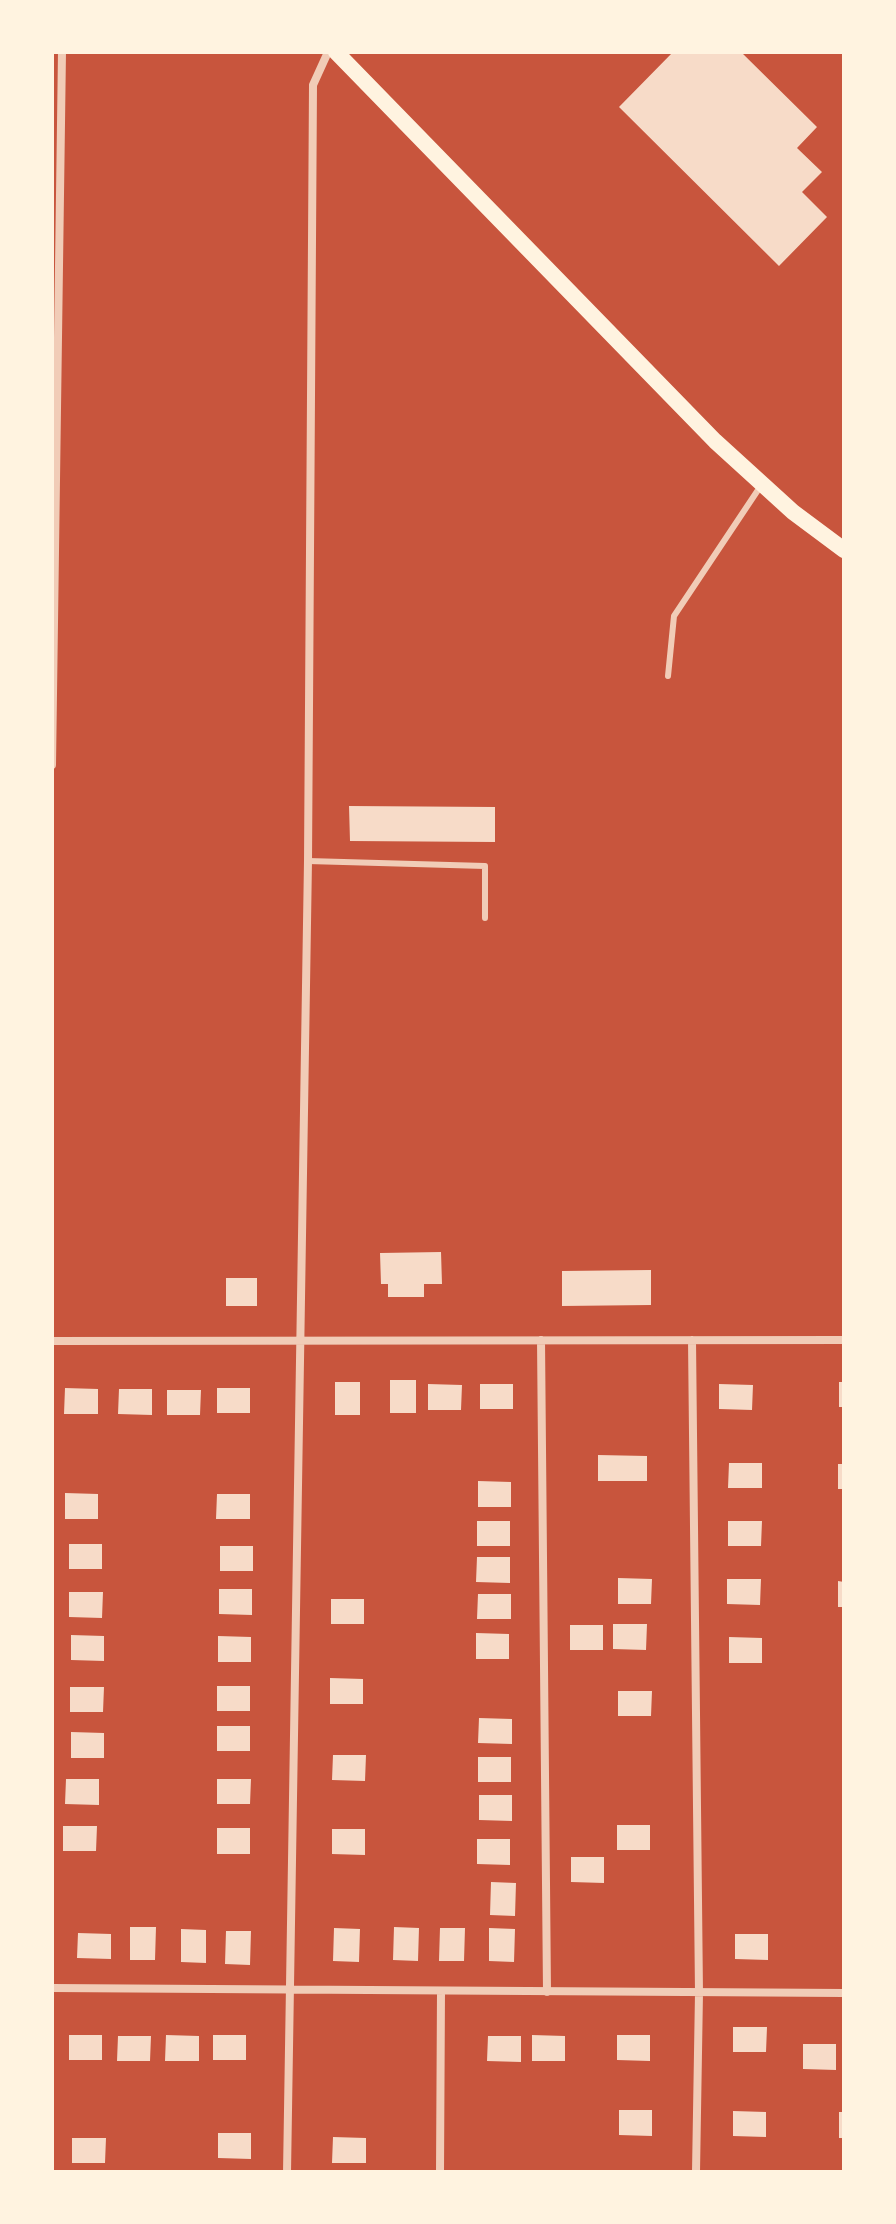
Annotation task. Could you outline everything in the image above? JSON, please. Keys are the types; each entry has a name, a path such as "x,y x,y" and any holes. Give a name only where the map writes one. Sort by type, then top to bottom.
{"main road":[{"path":"336,52 715,441 762,484 844,550"}],"street":[{"path":"52,765 62,52"},
{"path":"287,2172 308,861 313,85 328,52"},
{"path":"541,1340 547,1992"},
{"path":"692,1340 699,1993 696,2172"},
{"path":"52,1341 844,1340"},
{"path":"52,1988 844,1993"},
{"path":"440,2172 441,1991"}],"lane":[{"path":"668,676 674,616 762,484"},
{"path":"308,861 485,866 485,918"}],"building":[{"path":"673,52 741,52 817,127 797,148 822,172 802,192 827,217 779,266 619,107"},
{"path":"349,806 495,807 495,842 350,841"},
{"path":"441,1252 442,1284 424,1284 424,1297 388,1297 388,1284 381,1284 380,1253"},
{"path":"651,1270 651,1305 562,1306 562,1271"},
{"path":"226,1278 257,1278 257,1306 226,1306"},
{"path":"390,1380 416,1380 416,1413 390,1413"},
{"path":"335,1382 360,1382 360,1415 335,1415"},
{"path":"839,1382 844,1382 844,1407 839,1407"},
{"path":"428,1384 462,1385 461,1410 428,1410"},
{"path":"480,1384 513,1384 513,1409 480,1409"},
{"path":"719,1384 753,1385 752,1410 719,1409"},
{"path":"65,1388 98,1389 98,1414 64,1414"},
{"path":"217,1388 250,1388 250,1413 217,1413"},
{"path":"119,1389 152,1389 152,1415 118,1414"},
{"path":"167,1390 201,1390 200,1415 167,1415"},
{"path":"598,1455 647,1456 647,1481 598,1481"},
{"path":"729,1463 762,1463 762,1488 728,1488"},
{"path":"838,1464 844,1464 844,1489 838,1489"},
{"path":"478,1481 511,1482 511,1507 478,1507"},
{"path":"65,1493 98,1494 98,1519 65,1519"},
{"path":"217,1494 250,1494 250,1519 216,1519"},
{"path":"477,1521 510,1521 510,1546 477,1546"},
{"path":"728,1521 762,1521 761,1546 728,1546"},
{"path":"69,1544 102,1544 102,1569 69,1569"},
{"path":"220,1546 253,1546 253,1571 220,1571"},
{"path":"477,1557 510,1557 510,1583 476,1582"},
{"path":"618,1578 652,1579 651,1604 618,1604"},
{"path":"727,1579 761,1579 760,1605 727,1604"},
{"path":"838,1581 844,1582 844,1607 838,1607"},
{"path":"219,1589 252,1589 252,1615 219,1614"},
{"path":"69,1592 103,1592 102,1618 69,1617"},
{"path":"478,1594 511,1594 511,1619 477,1619"},
{"path":"331,1599 364,1599 364,1624 331,1624"},
{"path":"613,1624 647,1624 646,1650 613,1649"},
{"path":"570,1625 603,1625 603,1650 570,1650"},
{"path":"476,1633 509,1634 509,1659 476,1659"},
{"path":"71,1635 104,1636 104,1661 71,1660"},
{"path":"218,1636 251,1637 251,1662 218,1662"},
{"path":"729,1637 762,1638 762,1663 729,1663"},
{"path":"330,1678 363,1679 363,1704 330,1704"},
{"path":"217,1686 250,1686 250,1711 217,1711"},
{"path":"70,1687 104,1687 103,1712 70,1712"},
{"path":"618,1691 652,1691 651,1716 618,1716"},
{"path":"479,1718 512,1719 512,1744 478,1743"},
{"path":"217,1726 250,1726 250,1751 217,1751"},
{"path":"71,1732 104,1733 104,1758 71,1758"},
{"path":"333,1755 366,1755 365,1781 332,1780"},
{"path":"478,1757 511,1757 511,1782 478,1782"},
{"path":"66,1779 99,1779 99,1805 65,1804"},
{"path":"217,1779 251,1779 250,1804 217,1804"},
{"path":"479,1795 512,1795 512,1821 479,1820"},
{"path":"617,1825 650,1825 650,1850 617,1850"},
{"path":"63,1826 97,1826 96,1851 63,1851"},
{"path":"217,1828 250,1828 250,1854 217,1854"},
{"path":"332,1829 365,1829 365,1855 332,1854"},
{"path":"477,1839 510,1839 510,1865 477,1864"},
{"path":"571,1857 604,1857 604,1883 571,1882"},
{"path":"491,1882 516,1883 515,1916 490,1915"},
{"path":"130,1927 156,1927 155,1960 130,1960"},
{"path":"394,1927 419,1928 418,1961 393,1960"},
{"path":"334,1928 360,1929 359,1962 333,1961"},
{"path":"440,1928 465,1928 464,1961 439,1961"},
{"path":"489,1928 515,1929 514,1962 489,1961"},
{"path":"181,1929 206,1930 206,1963 181,1962"},
{"path":"226,1931 251,1931 250,1965 225,1964"},
{"path":"78,1933 111,1934 111,1959 77,1958"},
{"path":"735,1934 768,1934 768,1960 735,1959"},
{"path":"733,2027 767,2027 766,2052 733,2052"},
{"path":"69,2035 102,2035 102,2060 69,2060"},
{"path":"166,2035 199,2036 199,2061 165,2061"},
{"path":"213,2035 246,2035 246,2060 213,2060"},
{"path":"532,2035 565,2036 565,2061 532,2061"},
{"path":"617,2035 650,2035 650,2061 617,2060"},
{"path":"118,2036 151,2036 150,2061 117,2061"},
{"path":"488,2036 521,2036 521,2062 487,2061"},
{"path":"803,2044 836,2044 836,2070 803,2069"},
{"path":"619,2110 652,2110 652,2136 619,2135"},
{"path":"733,2111 766,2112 766,2137 733,2136"},
{"path":"839,2112 844,2112 844,2138 839,2138"},
{"path":"218,2133 251,2133 251,2159 218,2158"},
{"path":"333,2137 366,2138 366,2163 332,2163"},
{"path":"72,2138 106,2138 105,2163 72,2163"}]}
